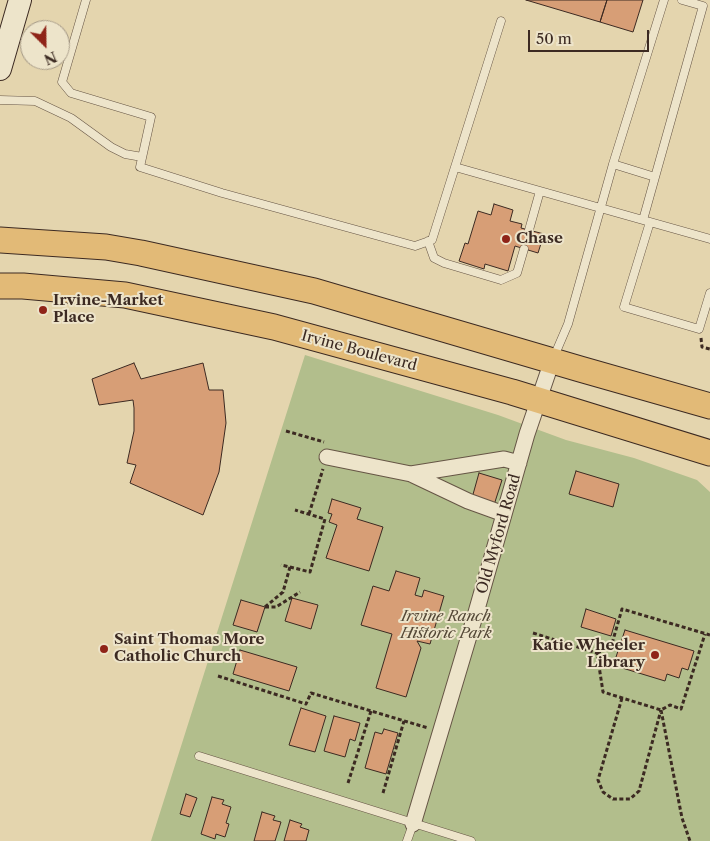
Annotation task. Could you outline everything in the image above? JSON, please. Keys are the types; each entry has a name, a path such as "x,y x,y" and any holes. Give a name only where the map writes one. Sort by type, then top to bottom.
{"main road":[{"path":"0,240 106,247 314,291 710,406"},
{"name":"Irvine Boulevard","path":"0,286 125,294 274,327 539,400 710,453"}],"street":[{"path":"0,69 20,0"},
{"name":"Old Myford Road","path":"413,824 519,463 552,361"},
{"path":"326,457 410,474 468,501 504,514"},
{"path":"410,474 504,459 519,463"}],"lane":[{"path":"86,0 62,82 71,93 151,116 140,167 222,193 415,246 432,240 501,21"},
{"path":"552,361 568,324 613,164 664,0"},
{"path":"682,0 703,6 655,176 646,221 624,307 700,329 710,293"},
{"path":"0,100 35,100 71,118 125,154 142,157"},
{"path":"613,164 655,176"},
{"path":"455,167 710,239"},
{"path":"529,230 540,191"},
{"path":"428,241 434,258 444,263 501,280 517,274 524,249"},
{"path":"199,756 471,841"},
{"path":"407,841 413,824"}],"path":[{"path":"286,431 331,444 309,514"},
{"path":"281,565 310,572 325,519 295,510"},
{"path":"290,567 283,592 265,607 276,607 300,592"},
{"path":"533,633 597,653 611,647 622,609 708,635 681,709 670,705 661,710 639,792 630,799 613,798 603,792 598,780 622,698"},
{"path":"597,653 603,692 661,710"},
{"path":"218,676 306,704 311,693 440,732"},
{"path":"661,710 682,818 690,841"},
{"path":"348,783 370,711"},
{"path":"383,793 404,721"}],"green space":[{"name":"Irvine Ranch Historic Park","path":"305,355 498,415 566,440 634,458 697,480 710,492 710,841 151,841"}],"building":[{"path":"526,0 607,0 600,22"},
{"path":"607,0 643,0 633,32 600,22"},
{"name":"Chase","path":"494,204 513,210 510,221 522,224 521,228 544,234 538,253 515,246 508,271 485,264 484,269 459,261 465,243 468,244 478,211 491,215"},
{"path":"134,363 141,379 203,363 209,390 223,390 226,423 219,472 203,515 130,483 136,465 127,463 134,431 133,400 99,405 92,379"},
{"path":"576,471 619,484 613,507 569,494"},
{"path":"479,473 502,480 494,505 472,498"},
{"path":"332,499 361,508 357,519 383,527 369,571 326,558 337,525 329,522 332,514 328,513"},
{"path":"396,571 420,578 415,595 422,597 424,590 444,596 430,644 417,641 421,648 406,697 376,688 392,634 361,625 373,586 389,591"},
{"path":"292,598 318,605 311,629 285,621"},
{"path":"241,600 265,607 257,632 233,625"},
{"path":"586,609 616,619 611,636 581,627"},
{"name":"Katie Wheeler Library","path":"625,630 694,651 688,670 682,668 679,678 667,674 665,681 619,667 621,661 615,660"},
{"path":"240,650 297,667 289,691 233,674"},
{"path":"301,708 326,716 315,752 289,745"},
{"path":"334,716 360,723 355,741 350,739 345,757 324,751"},
{"path":"384,729 398,733 386,774 365,768 375,732 382,734"},
{"path":"186,794 197,798 190,817 180,814"},
{"path":"212,797 224,800 222,804 231,807 226,823 229,824 225,837 216,834 215,839 201,834"},
{"path":"262,812 275,816 273,820 281,822 275,841 254,841"},
{"path":"290,820 302,824 300,827 309,830 306,841 284,841"}],"place":[{"name":"Chase","path":"506,239"},
{"name":"Irvine-Market Place","path":"43,310"},
{"name":"Saint Thomas More Catholic Church","path":"104,649"},
{"name":"Katie Wheeler Library","path":"655,655"}]}
